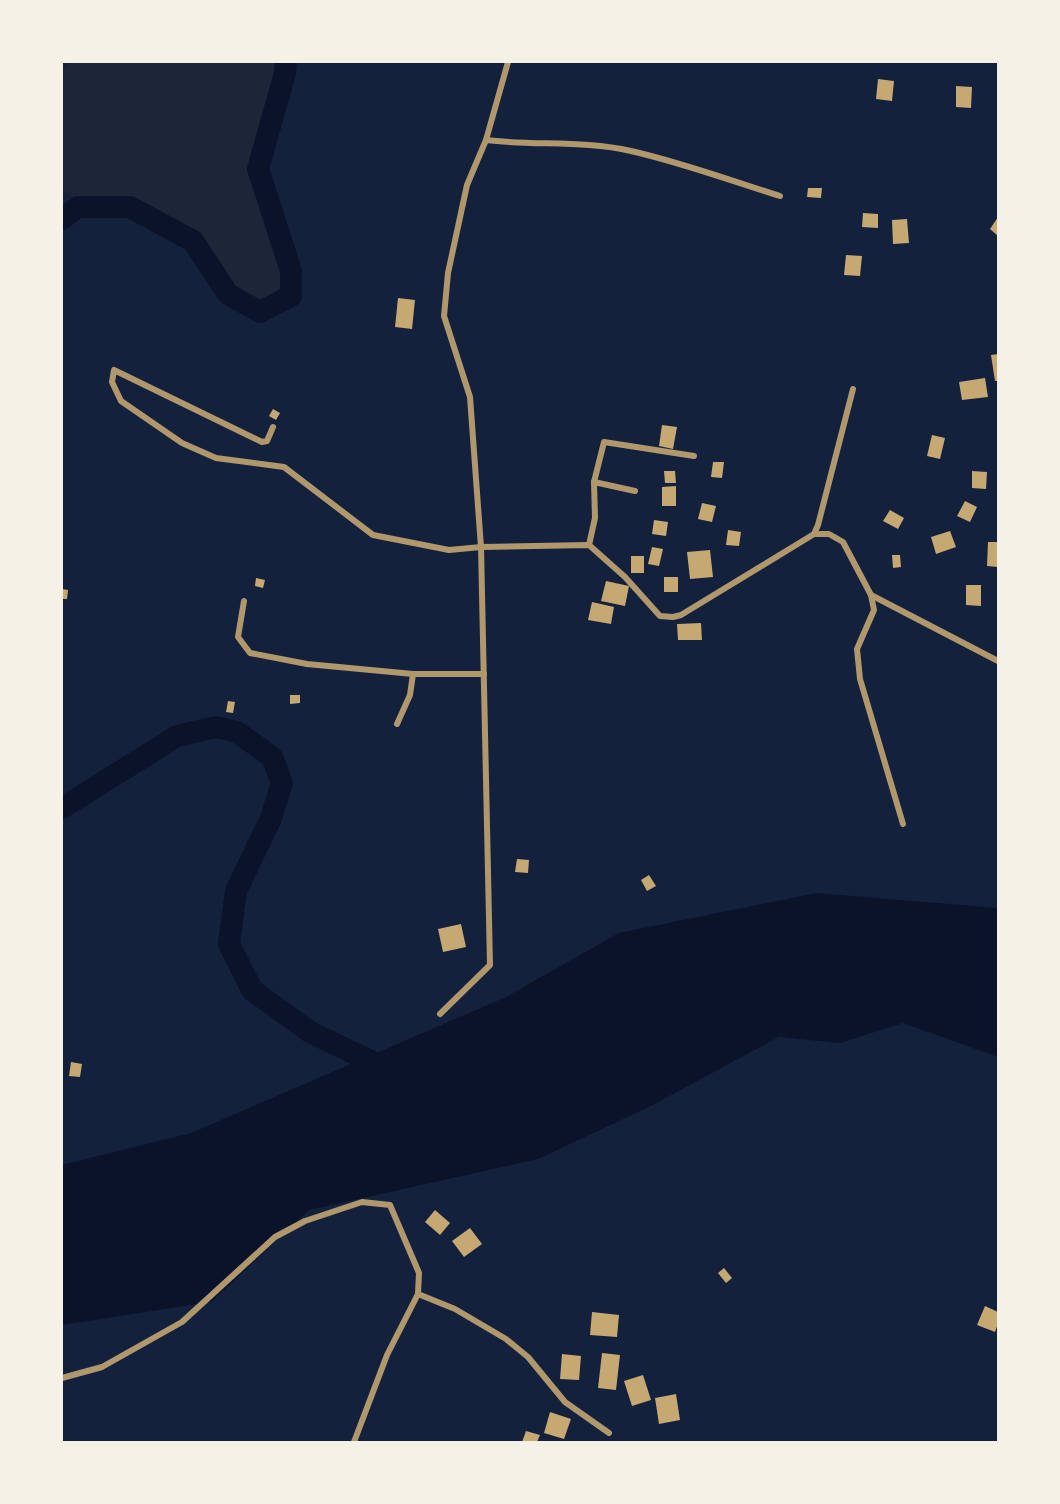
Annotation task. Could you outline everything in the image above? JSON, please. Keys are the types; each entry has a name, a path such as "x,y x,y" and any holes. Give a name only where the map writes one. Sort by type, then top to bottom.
{"street":[{"path":"440,1014 490,965 481,547 470,398 444,316 447,273 467,185 486,140 508,62"},
{"path":"486,140 518,144 586,145 631,151 780,196"},
{"path":"273,427 267,441 262,442 114,370 112,382 121,401 182,443 216,458 284,467 373,535 449,550 481,547 589,545 626,577 660,616 681,615 814,534 829,534 843,542 871,596 874,610 857,649 860,680 903,824"},
{"path":"814,534 853,389"},
{"path":"589,545 595,518 594,482 604,442 694,456"},
{"path":"594,482 635,491"},
{"path":"871,596 999,661"},
{"path":"244,602 238,638 250,653 307,664 413,674 484,674"},
{"path":"397,724 410,695 413,674"},
{"path":"62,1378 102,1367 182,1322 275,1237 305,1221 362,1202 390,1205 418,1273 418,1294 387,1355 354,1443"},
{"path":"418,1294 455,1309 506,1339 528,1357 565,1402 609,1433"}],"shaded area":[{"path":"67,62 278,62 278,71 250,169 283,272 283,292 261,304 234,288 198,235 132,200 75,200 62,189 62,76"},
{"path":"816,893 998,908 998,1057 903,1023 840,1043 779,1037 649,1107 538,1159 309,1210 211,1302 62,1325 62,1165 191,1133 506,997 619,933"}],"building":[{"path":"878,79 894,81 892,101 876,99"},
{"path":"956,86 972,87 971,108 956,107"},
{"path":"808,188 822,188 821,198 807,197"},
{"path":"863,213 878,214 878,228 862,227"},
{"path":"998,217 998,236 990,229"},
{"path":"907,219 909,243 893,244 892,220"},
{"path":"846,255 862,256 860,276 844,275"},
{"path":"398,298 415,300 412,329 395,327"},
{"path":"998,354 998,381 995,381 991,355"},
{"path":"985,378 988,397 962,400 959,382"},
{"path":"273,409 280,413 276,420 269,416"},
{"path":"662,425 677,427 673,449 659,446"},
{"path":"932,435 945,438 940,459 927,456"},
{"path":"713,462 724,462 722,478 711,477"},
{"path":"664,471 675,471 676,483 665,483"},
{"path":"972,471 987,472 986,489 972,488"},
{"path":"676,486 676,506 662,506 662,487"},
{"path":"965,501 977,507 970,522 957,516"},
{"path":"702,503 716,506 712,522 698,519"},
{"path":"890,510 904,518 898,529 883,521"},
{"path":"654,520 668,522 666,536 652,534"},
{"path":"728,530 741,532 739,546 726,545"},
{"path":"950,531 956,547 936,554 931,537"},
{"path":"988,542 998,542 998,567 987,566"},
{"path":"652,547 663,549 659,566 648,564"},
{"path":"710,550 713,577 690,579 687,552"},
{"path":"892,555 900,555 901,567 893,568"},
{"path":"631,556 644,556 644,573 631,573"},
{"path":"664,577 678,577 678,592 664,592"},
{"path":"256,578 265,580 263,588 255,586"},
{"path":"606,581 629,586 625,606 601,601"},
{"path":"966,585 981,585 981,606 966,605"},
{"path":"62,589 68,590 67,599 62,599"},
{"path":"592,602 614,607 611,624 588,620"},
{"path":"701,623 702,640 678,640 677,624"},
{"path":"290,695 300,695 300,703 290,704"},
{"path":"228,701 235,702 233,713 226,712"},
{"path":"517,859 529,860 528,873 515,872"},
{"path":"649,875 656,886 647,891 641,880"},
{"path":"461,924 466,947 443,952 438,929"},
{"path":"71,1062 82,1064 80,1077 69,1076"},
{"path":"435,1210 450,1223 440,1235 425,1222"},
{"path":"470,1228 482,1244 464,1257 452,1241"},
{"path":"724,1268 732,1278 726,1283 718,1273"},
{"path":"985,1306 998,1312 995,1332 977,1325"},
{"path":"592,1312 619,1315 617,1337 590,1335"},
{"path":"602,1353 620,1355 616,1390 598,1388"},
{"path":"562,1354 581,1356 579,1380 560,1379"},
{"path":"643,1375 651,1400 632,1406 624,1381"},
{"path":"676,1394 680,1420 659,1424 655,1398"},
{"path":"550,1412 571,1419 564,1439 544,1433"},
{"path":"526,1431 540,1435 537,1442 522,1442"}],"waterway":[{"path":"62,219 78,207 130,207 193,241 228,294 260,312 291,296 291,271 258,169 285,73 286,62"},
{"path":"62,808 177,736 216,727 237,732 272,757 282,783 271,818 236,891 229,944 252,990 310,1032 391,1071"}]}
